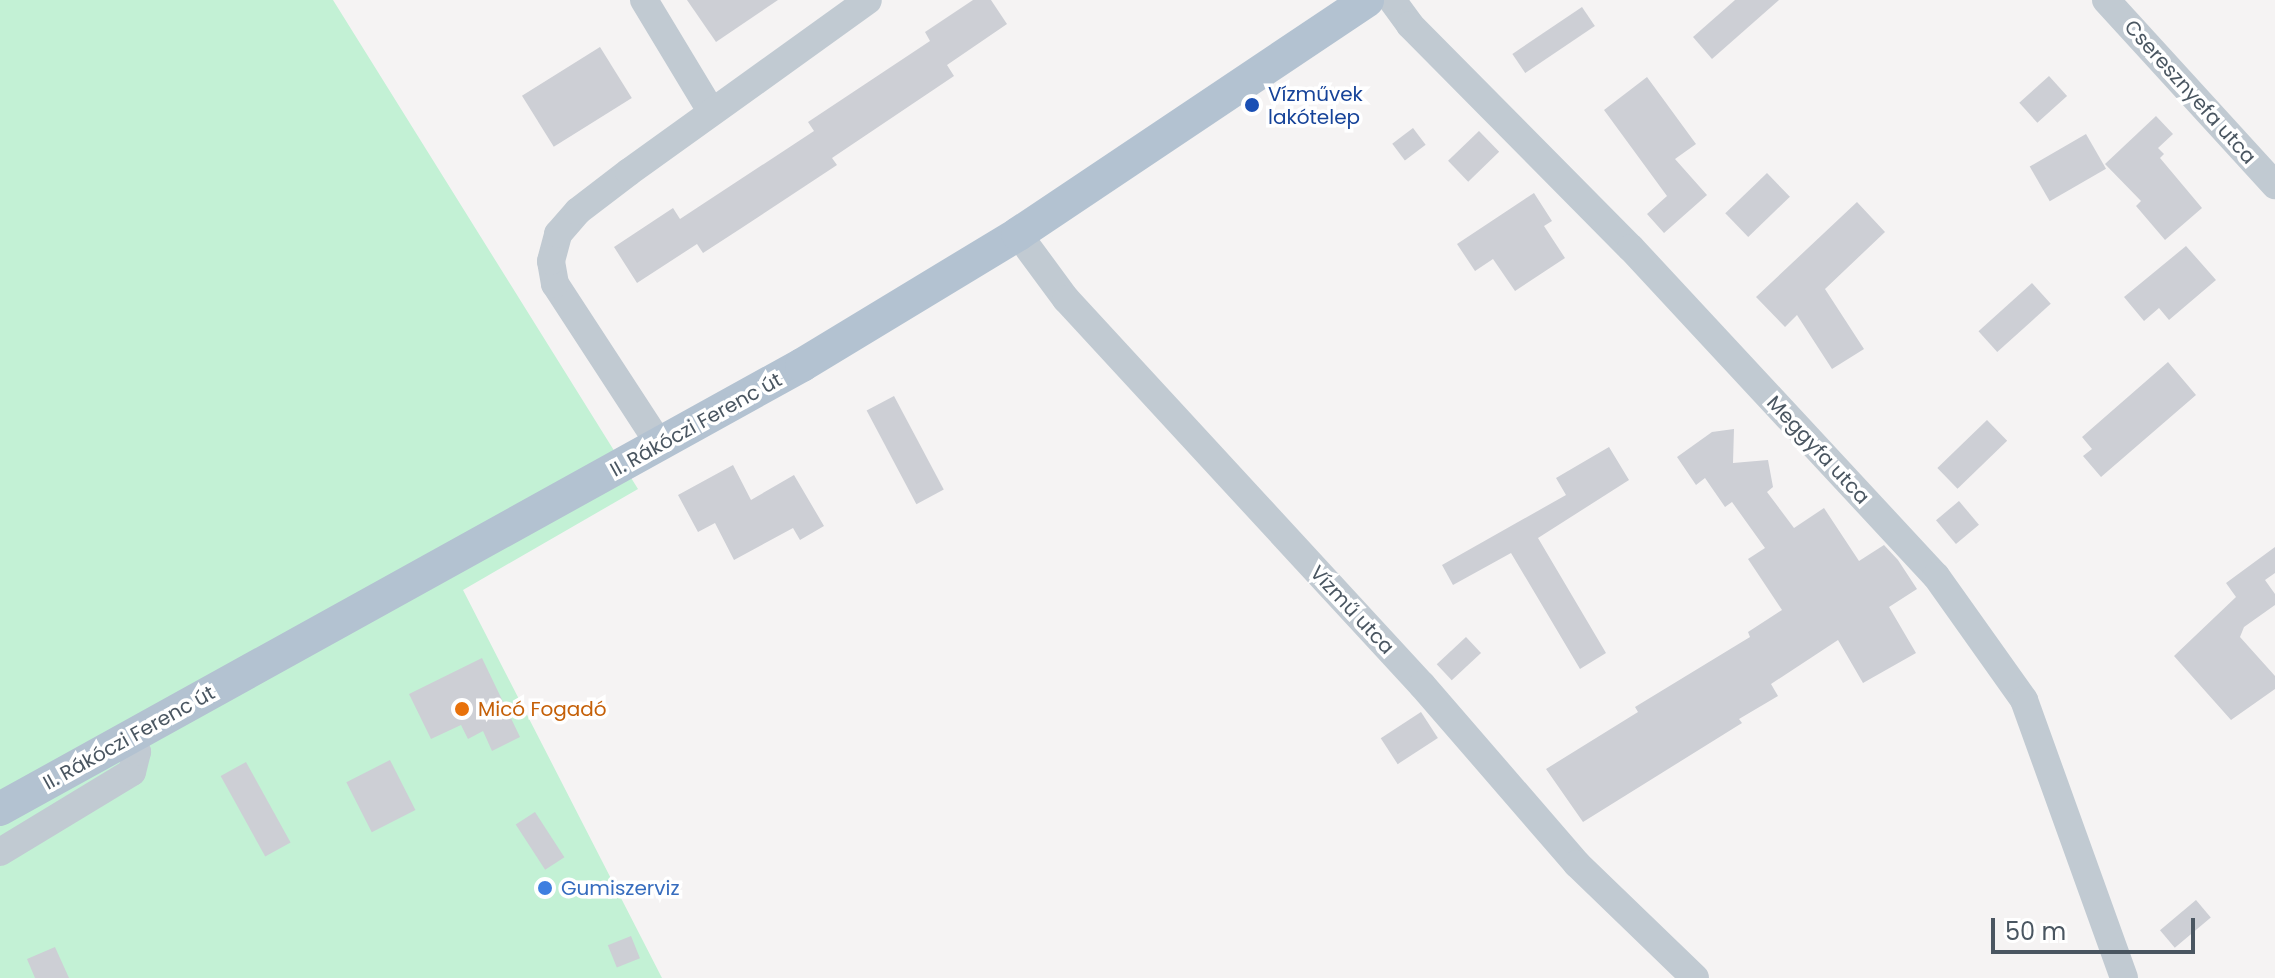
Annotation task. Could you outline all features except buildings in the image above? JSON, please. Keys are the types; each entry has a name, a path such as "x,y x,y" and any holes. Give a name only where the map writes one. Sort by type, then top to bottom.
{"main road":[{"name":"II. Rákóczi Ferenc út","path":"0,809 660,445 1018,234 1367,0"}],"street":[{"path":"644,0 711,111"},
{"path":"660,445 555,284 551,261 558,234 578,211 711,111 868,0"},
{"name":"Meggyfa utca","path":"1392,0 1410,25 1631,248 1936,576 2024,700 2124,978"},
{"name":"Cseresznyefa utca","path":"2106,0 2275,185"},
{"name":"Vízmű utca","path":"1018,234 1066,299 1422,685 1577,864 1695,978"},
{"path":"0,852 132,772 137,752 129,737"}],"green space":[{"path":"0,0 333,0 638,489 463,590 662,978 0,978"}],"place":[{"name":"Vízművek lakótelep","path":"1252,105"},
{"name":"Micó Fogadó","path":"462,709"},
{"name":"Gumiszerviz","path":"545,888"}]}
